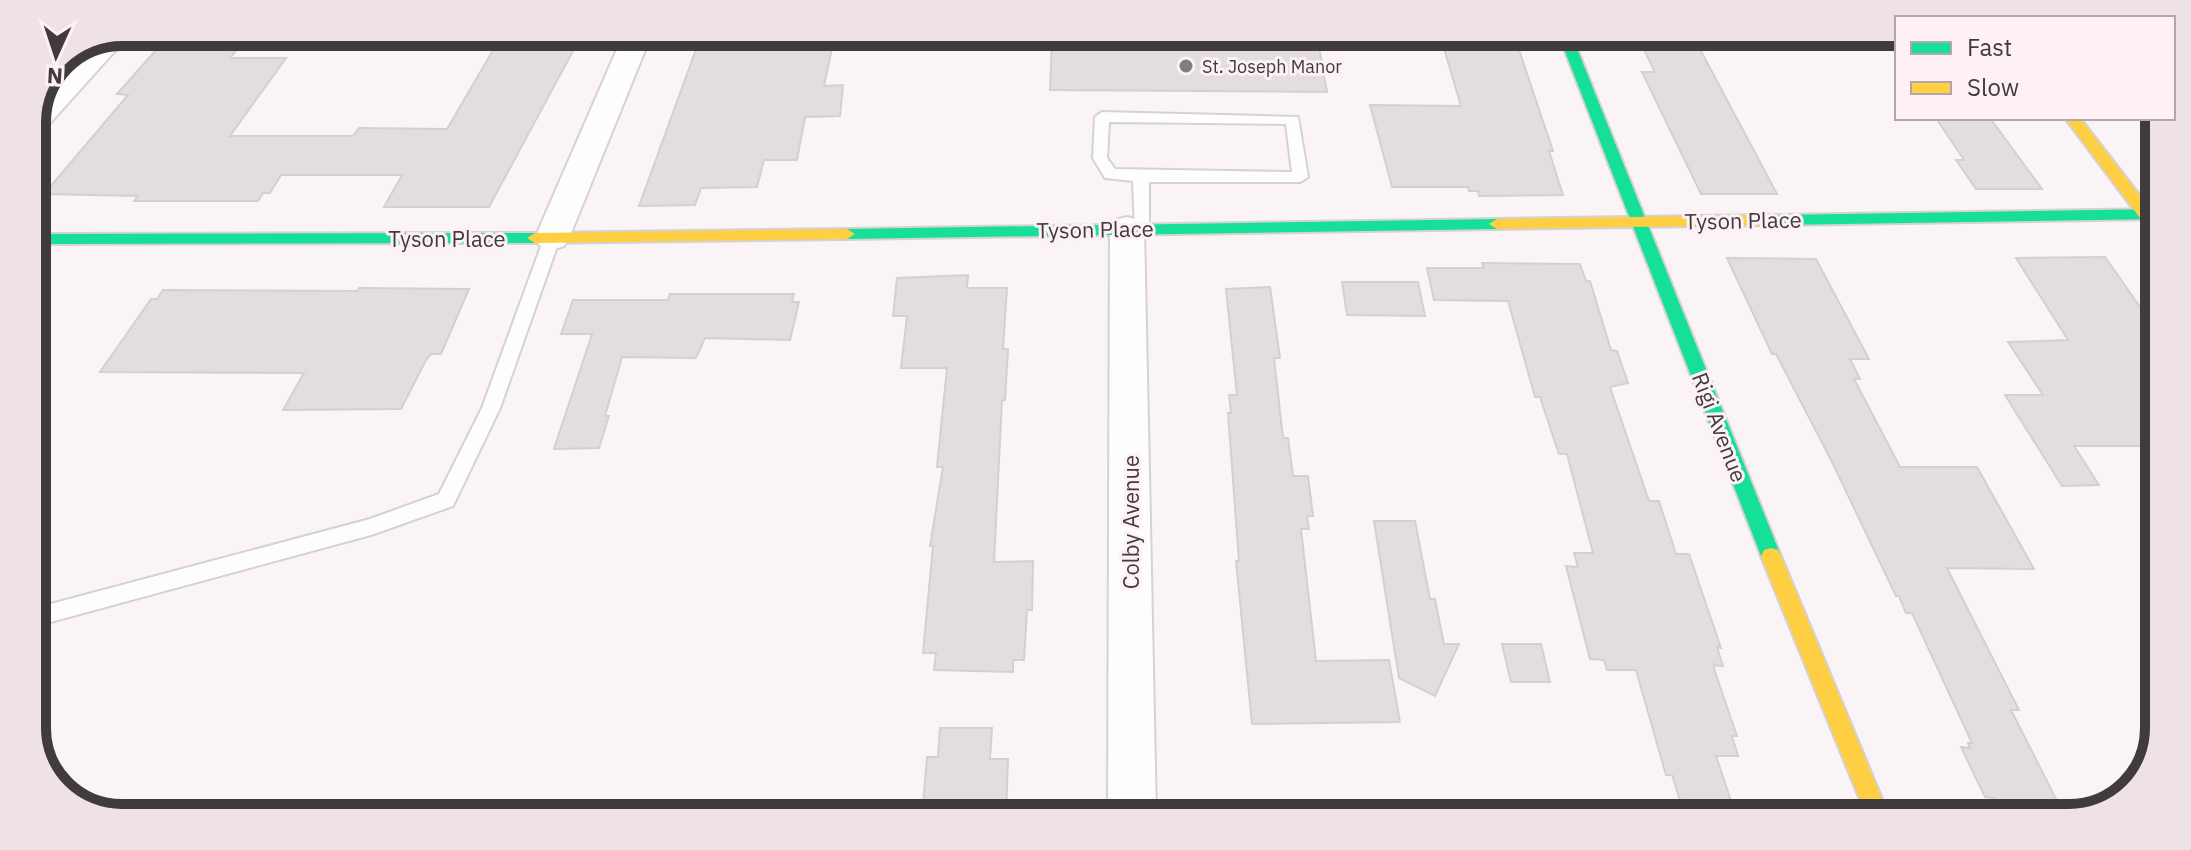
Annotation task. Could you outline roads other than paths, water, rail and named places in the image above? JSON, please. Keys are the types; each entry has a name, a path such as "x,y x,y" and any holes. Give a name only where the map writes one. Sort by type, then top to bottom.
{"street":[{"path":"552,238 633,46"},
{"name":"Rigi Avenue","path":"1569,46 1762,534 1873,804"},
{"path":"47,108 101,49"},
{"path":"2074,120 2145,206"},
{"name":"Tyson Place","path":"46,239 552,238 2145,214"},
{"name":"Colby Avenue","path":"1132,804 1134,228"}],"lane":[{"path":"1102,117 1293,120 1300,177 1141,177 1110,174 1100,158 1102,117"},
{"path":"1134,228 1141,177"},
{"path":"46,614 371,527 446,500 491,408 552,238"}],"place":[{"name":"St. Joseph Manor","path":"1186,66"}]}
